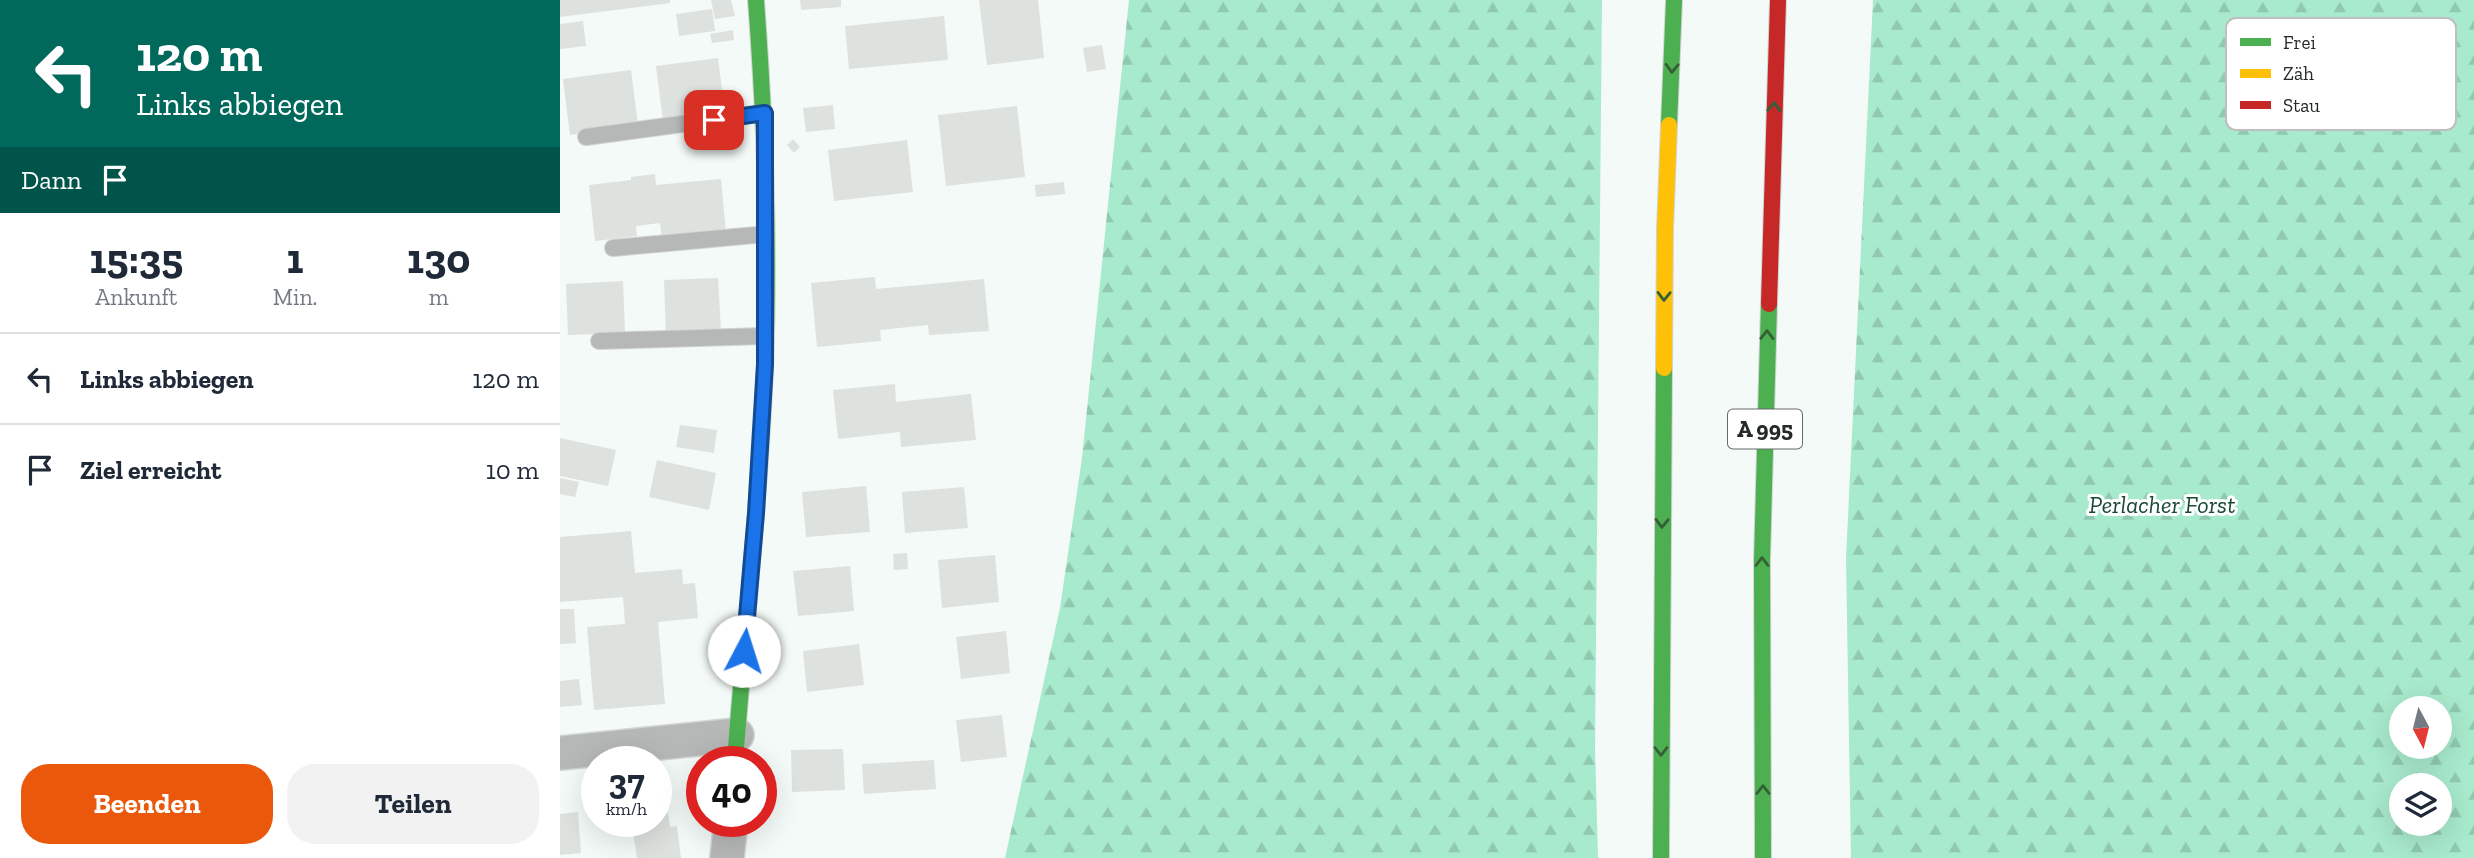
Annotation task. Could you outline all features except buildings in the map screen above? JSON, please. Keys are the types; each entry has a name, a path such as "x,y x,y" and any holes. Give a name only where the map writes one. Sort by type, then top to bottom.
{"main road":[{"path":"736,746 756,513 766,336 765,113 756,0"},
{"path":"1661,858 1665,229 1674,0"},
{"name":"A 995","path":"1763,858 1762,560 1769,224 1778,0"}],"street":[{"path":"560,753 686,749"},
{"path":"727,858 729,837"}],"lane":[{"path":"586,137 765,113"},
{"path":"612,248 766,234"},
{"path":"599,341 766,336"}],"green space":[{"path":"1129,0 1602,0 1595,748 1598,858 1005,858 1060,608 1082,458"},
{"name":"Perlacher Forst","path":"1873,0 2474,0 2474,858 1851,858 1846,558"}],"traffic: fast":[{"path":"736,746 760,464 766,319 766,182 756,0"},
{"path":"1669,125 1674,0"},
{"path":"1763,858 1762,560 1769,304"},
{"path":"1661,858 1664,368"}],"traffic: slow":[{"path":"1664,368 1669,125"}],"traffic: jam":[{"path":"1769,304 1778,0"}],"route":[{"path":"714,120 765,113 765,364 744,651"}]}
